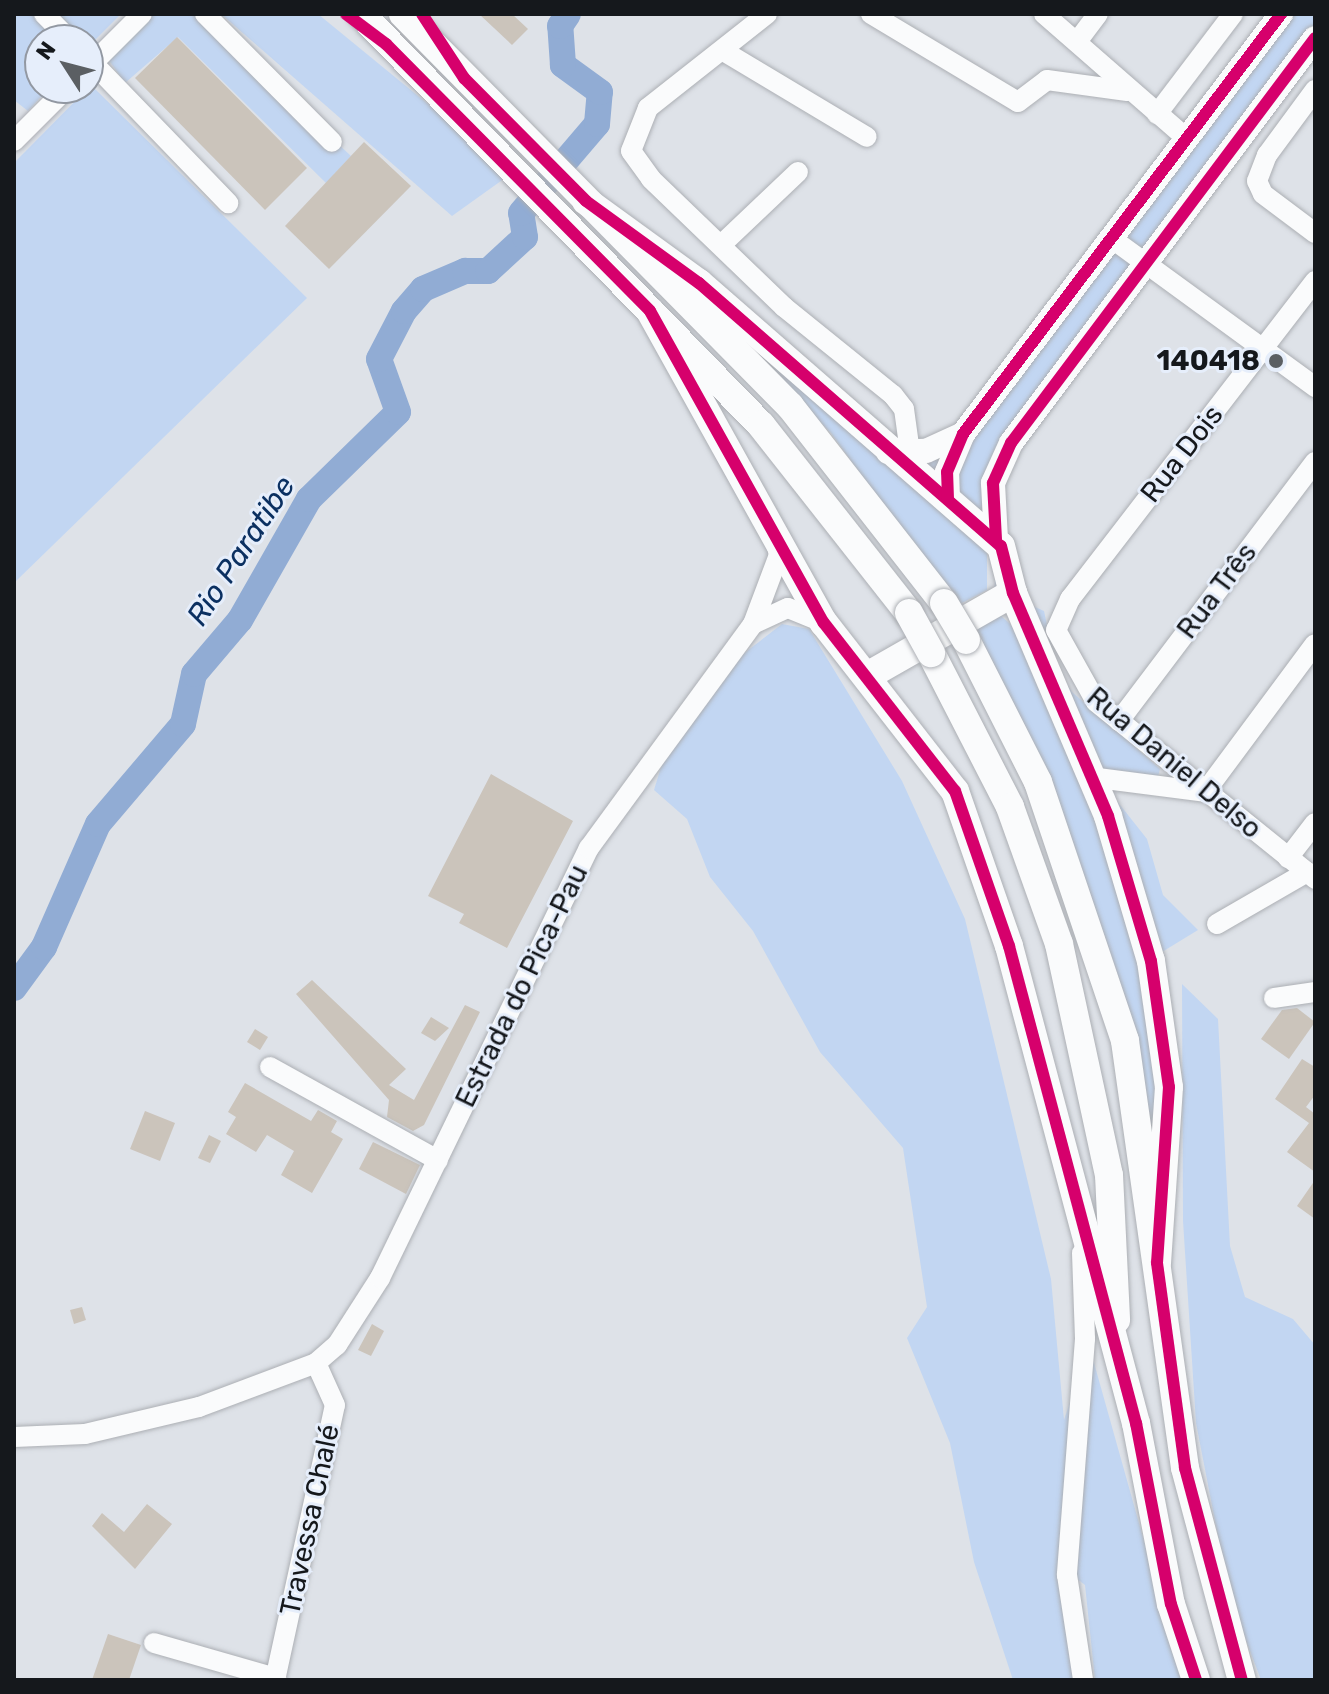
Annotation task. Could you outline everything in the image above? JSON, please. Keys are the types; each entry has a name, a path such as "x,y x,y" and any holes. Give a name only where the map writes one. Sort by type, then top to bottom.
{"highway":[{"path":"361,14 386,44 650,311 814,486 909,613 1010,807 1059,944 1109,1175 1116,1349"},
{"path":"403,14 790,406 944,603 1038,782 1086,907 1125,1041 1185,1468 1242,1680"},
{"path":"578,193 699,283 899,452 996,539 1013,593 1090,777 1139,912 1166,1047 1157,1263"},
{"path":"650,311 770,515 824,623 869,675 955,791 1009,946 1078,1225 1116,1349 1171,1604 1196,1680"},
{"path":"869,675 1013,593"}],"main road":[{"path":"346,14 386,44"},
{"path":"422,14 464,78"},
{"path":"948,499 947,472 963,434 1281,14"},
{"path":"996,539 992,494 1001,459 1315,38"},
{"path":"899,452 963,434"}],"street":[{"path":"104,50 142,14"},
{"path":"205,14 332,142"},
{"path":"767,14 725,52 648,108 631,151 721,245 893,395 904,409 899,452"},
{"path":"871,14 1000,93 1024,100 1047,80 1127,91"},
{"path":"1044,14 1079,39 1127,91 1186,138"},
{"path":"1079,39 1098,14"},
{"path":"1157,114 1233,14"},
{"path":"725,52 867,137"},
{"path":"1288,74 1315,88 1267,155 1257,181 1263,194 1315,233"},
{"path":"104,77 228,203"},
{"path":"14,141 51,104"},
{"path":"721,245 798,172"},
{"path":"1111,238 1315,387"},
{"name":"Rua Dois","path":"1056,630 1070,599 1315,281"},
{"name":"Rua Três","path":"1119,721 1315,462"},
{"name":"Estrada do Pica-Pau","path":"316,1363 357,1320 589,848 753,624 779,555 770,515"},
{"path":"753,624 788,608 824,623"},
{"name":"Rua Daniel Delso","path":"1056,630 1080,684 1119,721 1311,876"},
{"path":"1090,777 1205,792 1315,644"},
{"path":"1288,858 1315,823"},
{"path":"1217,924 1311,876"},
{"path":"1274,998 1315,992"},
{"path":"270,1067 438,1160"},
{"path":"1078,1225 1085,1339 1067,1575 1083,1680"},
{"path":"14,1437 130,1426 316,1363"},
{"name":"Travessa Chalé","path":"276,1679 334,1413 333,1391 316,1363"},
{"path":"154,1643 222,1672 276,1679"}],"shaded area":[{"path":"14,14 121,14 104,31 104,24 24,24 24,104 34,104 28,111 14,100"},
{"path":"150,14 199,14 351,156 326,183 178,37 125,83 108,59"},
{"path":"221,14 318,14 512,173 452,216"},
{"path":"1287,14 1315,14 1315,29 985,472 983,517 911,463 972,428"},
{"path":"104,98 307,298 14,583 14,163 72,104 104,104"},
{"path":"662,258 987,544 987,590 956,606 831,433"},
{"path":"997,555 1028,604 1044,611 1056,667 1072,692 1160,769 1158,777 1096,772 1061,698 994,592"},
{"path":"1000,615 1028,640 1141,948 1162,1053 1158,1186 1140,1083 972,625"},
{"path":"782,624 809,629 902,781 965,919 1051,1279 1064,1420 1089,1345 1183,1680 1095,1680 1085,1585 1062,1567 1080,1680 1013,1680 974,1562 950,1443 907,1338 927,1307 903,1148 820,1052 753,931 710,877 687,819 654,790 665,754 734,661"},
{"path":"1113,796 1147,839 1163,895 1198,930 1162,952"},
{"path":"1182,984 1218,1019 1230,1246 1245,1297 1293,1319 1315,1345 1315,1680 1261,1680 1230,1598 1196,1423 1183,1221"}],"building":[{"path":"479,14 512,14 528,29 512,45"},
{"path":"177,37 307,168 265,210 135,78"},
{"path":"364,142 411,186 329,269 285,226"},
{"path":"491,774 573,821 507,948 459,923 464,914 428,896"},
{"path":"312,980 406,1069 389,1085 414,1100 465,1005 480,1012 424,1125 413,1131 387,1117 389,1100 296,994"},
{"path":"1297,1008 1315,1022 1289,1059 1261,1039 1282,1010"},
{"path":"431,1017 449,1028 435,1041 421,1033"},
{"path":"255,1029 268,1037 260,1050 247,1042"},
{"path":"1302,1059 1315,1067 1315,1095 1306,1107 1315,1114 1315,1172 1287,1152 1309,1123 1275,1099"},
{"path":"245,1083 311,1121 318,1110 337,1121 331,1132 343,1139 312,1193 281,1175 294,1151 267,1135 256,1152 226,1134 236,1117 228,1112"},
{"path":"145,1111 175,1123 160,1161 130,1149"},
{"path":"209,1135 221,1141 210,1163 198,1158"},
{"path":"373,1142 420,1165 406,1194 359,1169"},
{"path":"1315,1180 1315,1219 1297,1206"},
{"path":"82,1307 86,1320 74,1324 70,1310"},
{"path":"372,1324 384,1331 371,1356 358,1350"},
{"path":"147,1504 172,1524 135,1569 92,1526 102,1513 124,1532"},
{"path":"108,1634 141,1645 129,1680 92,1680"}],"waterway":[{"name":"Rio Paratibe","path":"14,988 44,947 98,824 183,724 194,674 240,620 309,499 398,412 379,359 404,311 423,289 465,271 488,271 525,237 521,213 597,124 600,92 563,65 560,26 568,14"}],"cycle path":[{"path":"346,14 386,44 650,311 824,623 955,791 1009,946 1136,1423 1171,1604 1196,1680"},
{"path":"422,14 464,78 586,201 699,283 1001,546 1013,593 1108,816 1151,961 1169,1087 1157,1263 1185,1468 1242,1680"},
{"path":"948,499 947,472 963,434 1281,14"},
{"path":"996,539 993,483 1011,443 1315,38"}],"place":[{"name":"140418","path":"1276,361"}]}
